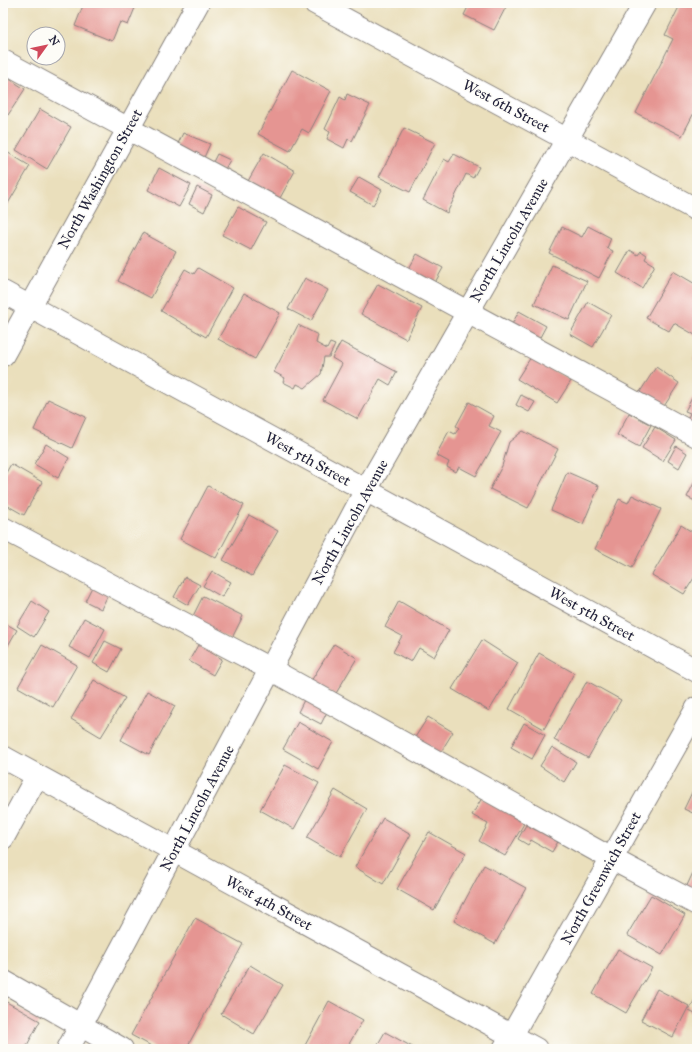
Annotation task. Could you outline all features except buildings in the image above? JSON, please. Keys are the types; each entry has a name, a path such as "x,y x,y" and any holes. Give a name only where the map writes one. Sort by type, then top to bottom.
{"street":[{"name":"North Washington Street","path":"3,355 198,3"},
{"name":"West 6th Street","path":"314,3 697,210"},
{"name":"North Lincoln Avenue","path":"68,1049 366,490 645,3"},
{"path":"3,61 697,436"},
{"name":"West 5th Street","path":"3,292 697,671"},
{"path":"3,528 270,670 612,859 697,904"},
{"name":"North Greenwich Street","path":"508,1042 697,708"},
{"name":"West 4th Street","path":"3,757 174,851 508,1042 536,1049"},
{"path":"3,838 37,776"},
{"path":"3,981 122,1049"}]}
